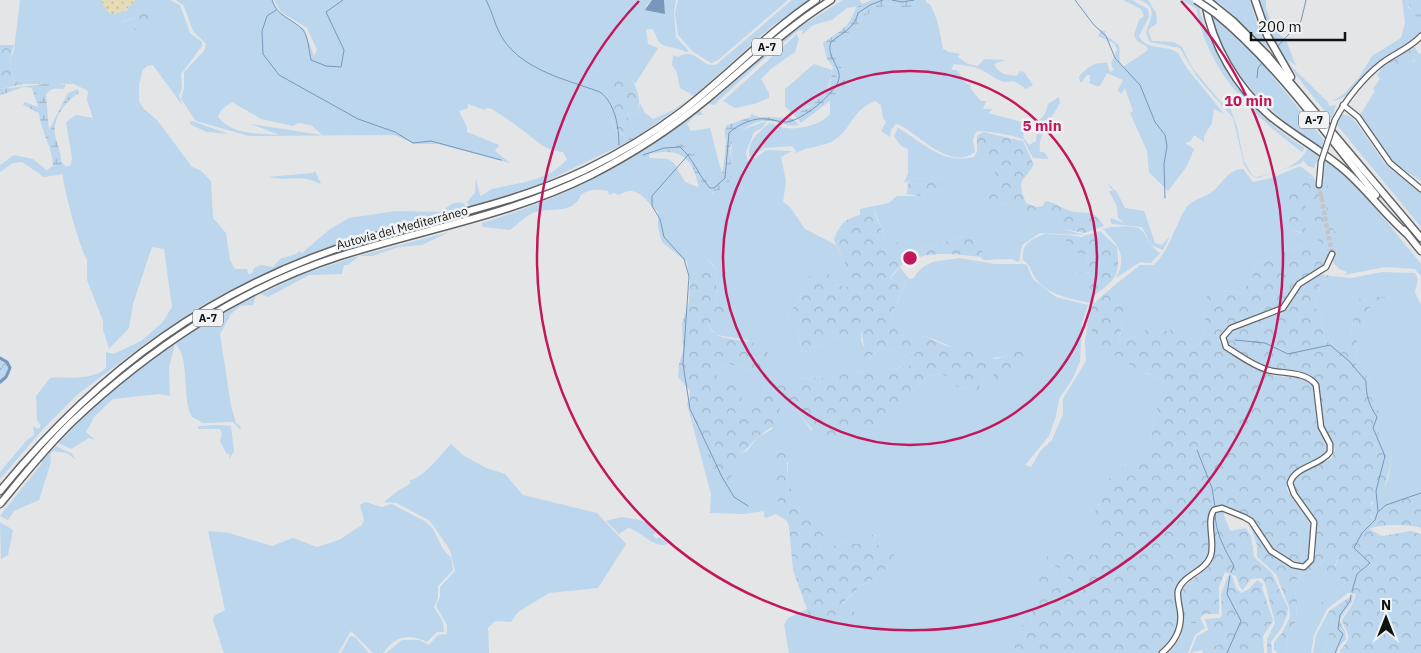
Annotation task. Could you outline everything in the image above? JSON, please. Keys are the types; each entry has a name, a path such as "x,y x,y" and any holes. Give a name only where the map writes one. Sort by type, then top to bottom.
{"highway":[{"name":"Autovía del Mediterráneo","path":"0,504 64,430 112,386 178,336 265,287 330,260 507,210 566,187 666,130 789,19 816,0"},
{"name":"Autovía del Mediterráneo","path":"705,96 776,39 831,0"},
{"name":"A-7","path":"1196,0 1215,13 1239,34 1267,63 1421,251"},
{"path":"1255,0 1266,35 1281,63 1357,160"},
{"name":"A-7","path":"1208,1 1256,43 1357,160 1421,238"},
{"path":"1208,1 1213,33 1240,83 1255,101 1270,116 1340,166 1361,184 1406,233"},
{"name":"Autovía del Mediterráneo","path":"0,491 62,420 112,374 166,334 226,297 263,278 330,250 528,194 620,155"}],"street":[{"path":"1319,185 1321,162 1342,105 1378,66 1413,44 1421,36"},
{"path":"1349,98 1348,104 1352,113"},
{"path":"1342,105 1358,118 1390,163 1421,189"},
{"path":"1338,114 1342,112 1352,113"},
{"path":"1162,653 1174,641 1180,624 1178,596 1180,587 1204,568 1210,560 1213,546 1211,518 1214,510 1222,508 1251,521 1271,551 1293,565 1304,567 1311,560 1314,522 1294,494 1290,483 1294,475 1322,460 1330,452 1330,444 1321,427 1316,385 1306,376 1258,367 1226,347 1223,337 1231,328 1283,308 1299,284 1326,267 1332,254"}],"green space":[{"path":"20,0 102,0 126,11 135,0 170,0 180,5 190,33 202,42 202,46 181,74 182,88 179,95 182,105 153,65 147,66 143,70 139,84 139,102 158,121 192,167 200,170 211,181 213,218 226,233 230,260 235,269 247,269 248,274 252,273 254,268 261,265 273,267 280,259 296,254 299,251 302,253 330,229 349,218 396,211 438,212 459,202 463,203 467,208 328,247 260,276 201,306 146,343 78,394 43,429 0,479 0,472 27,440 34,435 33,426 38,429 41,426 37,420 36,396 50,378 79,378 100,372 106,368 106,352 114,354 141,341 162,323 172,307 164,249 152,247 133,304 129,328 109,349 103,329 103,321 87,280 87,259 72,218 63,174 44,177 22,162 13,163 0,172 0,165 14,155 33,159 50,173 71,165 72,158 66,122 76,115 93,118 87,100 88,91 74,84 24,84 15,82 9,61 14,50","holes":["146,2 151,10 150,27 133,33 136,25 121,22 137,17"]},
{"path":"176,0 272,0 279,12 304,29 314,56 317,50 307,28 281,12 274,0 652,0 646,6 665,14 664,0 676,0 674,12 676,37 689,51 686,52 662,45 652,29 646,30 648,44 658,48 635,84 628,75 607,111 615,129 630,141 540,184 471,208 467,202 475,193 476,179 480,196 492,189 542,177 559,167 567,159 563,152 551,150 542,145 492,109 486,108 485,110 468,104 468,108 459,111 467,127 467,132 499,145 495,151 510,163 438,144 414,144 395,135 249,136 196,121 181,99 184,88 184,72 204,51 206,44 193,31 184,6","holes":["232,102 261,119 293,126 298,123 311,125 322,135 251,124 280,135 239,131 231,128 218,117 221,110"]},
{"path":"678,0 788,0 718,60 711,63 692,51 678,35 675,13"},
{"path":"792,0 808,0 771,27 694,96 680,88 677,73 672,65 673,55 678,57 689,54 707,64 717,64"},
{"path":"843,0 860,0 862,4 872,0 862,5 847,8 832,20 813,25 802,35 803,31 799,30 766,57 714,105 707,103 792,32"},
{"path":"872,0 926,0 926,3 913,14 909,14 894,5 887,4 863,17 850,37 834,43 835,54 846,77 845,83 840,93 801,123 795,116 798,112 808,108 829,89 833,67 827,59 823,43 839,32 851,20 856,7"},
{"path":"1123,0 1132,0 1148,9 1149,17 1139,36 1147,44 1178,53 1186,67 1224,114 1214,109 1212,123 1204,136 1204,142 1194,135 1191,141 1185,143 1194,149 1187,166 1168,191 1149,172 1147,151 1130,113 1133,111 1125,88 1121,94 1118,90 1123,80 1107,73 1100,86 1096,86 1087,82 1090,82 1090,75 1087,75 1081,83 1079,77 1088,68 1099,63 1107,63 1110,72 1114,70 1112,62 1117,49 1114,43 1098,36 1101,30 1105,31 1106,36 1118,45 1120,64 1123,67 1148,50 1146,46 1137,41 1134,35 1139,20 1144,16 1141,9"},
{"path":"1140,0 1148,0 1156,13 1157,23 1148,30 1152,41 1174,42 1182,47 1193,69 1221,102 1230,108 1237,127 1244,161 1252,175 1257,177 1275,172 1258,178 1251,175 1244,164 1233,118 1197,77 1180,48 1150,42 1146,33 1152,14 1150,6"},
{"path":"1181,0 1192,0 1198,4 1214,48 1237,86 1267,120 1305,148 1302,152 1266,123 1235,90 1211,52 1202,31 1196,8"},
{"path":"1213,0 1250,0 1259,30 1269,49 1220,3"},
{"path":"1259,0 1266,0 1266,8 1274,30 1286,40 1296,66 1289,60 1290,65 1328,102 1329,106 1336,105 1332,119 1288,63 1271,33"},
{"path":"1402,0 1406,0 1409,8 1421,18 1421,32 1407,45 1374,67 1353,91 1340,99 1332,101 1344,94 1360,76 1372,56 1401,38 1405,23"},
{"path":"1406,0 1421,0 1421,20 1415,16"},
{"path":"146,1 151,10 164,13 151,27 133,33 136,25 120,23 137,17"},
{"path":"926,3 930,4 935,15 943,49 960,54 958,57 968,64 978,66 984,59 1005,60 994,64 1000,72 1017,76 1020,71 1024,72 1033,85 1026,89 1014,81 1000,81 982,70 968,66 954,64 951,70 957,70 967,84 970,84 971,89 981,101 986,101 983,109 993,109 988,113 1025,123 1023,137 1029,145 1036,141 1038,122 1045,114 1048,104 1059,97 1060,103 1046,126 1040,145 1040,152 1044,152 1049,159 1033,158 1023,139 991,132 976,132 973,140 975,152 966,157 946,154 900,125 896,124 891,130 890,137 881,131 886,122 883,118 881,105 875,101 861,110 841,135 831,142 799,151 795,154 796,151 792,146 764,148 750,159 749,148 751,143 757,134 769,123 785,128 803,127 815,124 830,114 830,100 840,93 846,77 835,54 834,43 850,37 863,17 887,4 894,5 913,14"},
{"path":"1211,15 1257,57 1324,140 1322,148 1285,121 1253,92 1229,57"},
{"path":"797,34 799,39 795,52 772,68 761,79 769,93 769,98 754,104 735,108 723,101"},
{"path":"0,45 14,45 9,61 15,82 24,84 0,89"},
{"path":"1414,46 1419,54 1410,65 1398,66 1388,62"},
{"path":"1420,53 1421,181 1391,161 1360,115 1375,91 1373,89 1380,79 1377,75 1382,65 1388,62 1398,66 1414,62 1416,56"},
{"path":"814,64 832,70 826,92 818,101 798,112 795,116 785,106 785,89"},
{"path":"628,75 636,88 639,98 637,113 629,112 627,116 637,137 630,141 615,128 607,111 612,99 608,92 609,83"},
{"path":"53,83 65,85 64,89 54,89 46,95 49,130 68,93 78,89 79,93 65,105 56,123 55,135 61,161 66,167 50,173 47,170 53,166 52,159 39,113 23,105 25,102 38,107 32,88 24,87 0,95 0,89"},
{"path":"690,99 637,137 627,116 629,112 637,113 640,103 645,113 653,119 671,111"},
{"path":"699,109 703,115 695,115 687,124 691,131 710,128 722,174 720,182 714,187 710,187 705,181 703,168 674,146 650,151 649,158 668,159 674,163 685,182 713,193 732,165 731,154 734,139 743,130 767,121 762,128 754,132 746,152 748,163 766,150 792,151 781,157 786,181 783,202 790,207 805,229 836,245 858,289 836,285 831,275 796,279 802,287 799,300 787,315 798,329 802,353 837,337 861,329 861,341 870,358 881,348 897,351 912,360 909,366 875,372 851,371 831,377 790,379 776,384 750,401 747,411 741,417 735,410 742,399 742,390 732,381 717,378 717,370 729,364 758,371 748,340 717,335 707,325 734,311 736,307 716,306 717,270 709,260 697,268 690,281 687,262 662,242 658,227 658,212 645,198 631,191 619,195 614,193 609,195 608,191 590,191 581,195 572,206 533,213 510,230 483,227 482,223 513,213 570,190 622,163 648,147"},
{"path":"751,114 759,117 792,118 799,125 765,121 752,124 741,131 730,147 732,169 730,179 723,188 717,191 708,192 699,189 690,163 678,154 661,152 651,154 650,151 653,149 672,146 678,142 690,150 696,157 703,168 708,185 714,187 718,183 723,167 727,125 751,117"},
{"path":"1341,114 1350,116 1386,165 1421,193 1421,227 1337,125"},
{"path":"190,121 229,134 207,132 191,125"},
{"path":"898,128 933,151 952,158 974,157 977,151 986,161 992,164 997,180 1002,184 984,199 996,204 1005,203 1015,211 1044,211 1058,215 1063,229 1084,235 1040,233 1022,245 1019,262 1011,259 984,260 980,257 983,253 963,236 927,248 908,241 888,245 875,212 860,215 860,209 889,203 897,196 920,196 925,190 935,192 951,189 945,184 942,177 914,179 904,183 908,173 908,149 901,146 894,136"},
{"path":"983,132 1023,141 1034,165 1021,182 1022,193 1026,203 1036,207 1043,206 1045,201 1071,211 1090,213 1097,217 1104,226 1084,233 1063,229 1058,215 1044,211 1023,217 1005,203 996,204 984,199 1002,184 997,180 992,164 986,161 977,151 977,136"},
{"path":"1307,149 1319,156 1314,168 1308,166 1303,160 1302,163 1280,170 1293,165 1304,155"},
{"path":"1325,159 1358,188 1390,226 1421,264 1421,276 1415,269 1385,267 1344,275 1347,272 1339,269 1336,251 1340,237 1328,223 1328,180 1320,179"},
{"path":"1300,166 1313,176 1293,183 1289,203 1282,220 1294,231 1301,233 1294,185 1300,183 1314,202 1319,241 1328,246 1330,255 1311,244 1286,251 1256,264 1252,278 1241,293 1228,291 1208,295 1205,324 1199,346 1189,348 1169,333 1151,325 1138,337 1118,341 1123,313 1116,295 1110,289 1140,265 1154,265 1164,252 1189,205 1210,193 1238,169 1243,169 1253,182 1272,178"},
{"path":"315,171 321,184 300,178 282,179 268,177 313,173"},
{"path":"1313,176 1318,185 1322,184 1320,179 1328,180 1328,223 1340,237 1336,251 1339,269 1333,262 1328,248 1317,238 1313,204 1300,183 1294,185 1305,200 1307,216 1305,233 1286,229 1282,220 1289,199 1287,192 1293,183 1302,178"},
{"path":"943,177 945,184 952,189 935,192 925,190 920,196 907,194 908,182 914,179"},
{"path":"1107,183 1117,192 1125,208 1144,211 1155,243 1162,245 1170,236 1163,250 1151,245 1142,227 1112,224 1111,218 1124,223 1118,218 1117,206 1109,191 1113,191"},
{"path":"874,212 888,244 908,241 927,248 963,236 974,235 983,253 980,257 943,254 918,257 897,269 890,279 906,282 891,317 896,330 902,337 911,339 925,336 944,345 996,359 1032,347 1028,359 1016,372 1001,383 996,381 992,371 984,374 977,395 972,395 971,385 966,389 955,386 951,378 940,374 927,376 908,398 886,417 883,424 860,427 825,445 797,411 781,404 778,419 774,426 739,454 736,469 726,481 709,476 705,457 716,450 714,440 708,445 700,432 691,413 690,391 678,377 683,351 682,323 689,302 690,281 697,268 708,260 717,270 716,306 736,307 734,311 707,325 708,327 719,336 755,343 767,352 770,360 770,371 758,371 729,364 717,370 717,378 732,381 742,390 742,399 735,410 741,417 747,411 750,401 762,387 790,379 831,377 851,371 875,372 909,366 912,360 897,351 881,348 862,364 865,351 861,330 837,337 802,353 798,329 787,315 799,300 802,287 795,279 826,274 831,275 836,285 857,288 834,240 840,227 848,219"},
{"path":"1112,227 1140,229 1153,247 1160,253 1151,263 1140,262 1116,278 1120,270 1120,251 1103,229"},
{"path":"1100,231 1117,247 1118,263 1113,279 1096,294 1085,286 1090,272 1073,275 1064,269 1067,263 1074,267 1089,267 1086,254 1072,252 1065,239 1068,235 1081,237"},
{"path":"449,232 422,245 398,247 373,256 359,256 348,265 344,265 342,274 309,275 268,297 261,294 301,275 351,258"},
{"path":"1045,234 1068,235 1065,239 1086,254 1089,267 1074,267 1073,275 1091,272 1085,286 1096,294 1089,303 1061,296 1047,289 1036,279 1029,266 1023,260 1025,246 1035,238"},
{"path":"1311,244 1323,248 1324,252 1330,255 1325,264 1292,287 1282,307 1226,329 1221,333 1219,341 1235,357 1258,370 1272,375 1300,378 1313,385 1316,420 1329,450 1327,454 1298,470 1288,481 1287,487 1290,495 1305,513 1297,527 1302,552 1301,563 1286,558 1270,547 1250,517 1221,506 1213,508 1210,513 1210,551 1200,569 1178,586 1175,597 1179,621 1174,639 1159,653 1014,653 1017,651 1011,640 1020,626 1031,621 1033,598 1040,591 1036,585 1039,576 1053,577 1047,593 1068,582 1067,572 1046,562 1048,554 1061,548 1080,560 1092,551 1094,558 1101,535 1095,517 1096,503 1103,511 1100,494 1103,484 1150,445 1153,422 1164,383 1161,378 1125,362 1093,338 1088,318 1090,310 1110,289 1121,301 1124,313 1118,341 1138,337 1151,325 1169,332 1176,322 1189,348 1199,346 1205,324 1207,295 1228,291 1241,293 1252,278 1256,264 1286,251"},
{"path":"959,258 995,264 1027,265 1033,279 1056,297 1088,305 1082,323 1080,361 1073,378 1059,399 1056,416 1049,436 1025,465 1031,467 1041,450 1052,440 1063,414 1063,399 1086,361 1085,342 1089,310 1088,319 1092,327 1147,374 1161,378 1164,383 1153,422 1150,445 1103,484 1104,512 1097,504 1095,517 1102,535 1094,559 1080,560 1061,548 1046,562 1067,572 1068,582 1047,593 1041,591 1033,598 1031,621 1022,627 1017,651 1014,653 789,653 784,625 788,618 807,609 808,623 861,618 843,604 860,586 874,579 873,543 876,534 857,544 845,542 819,552 822,537 821,531 800,505 787,484 788,461 777,477 779,516 776,514 766,518 764,511 744,514 710,513 711,494 687,404 689,401 693,420 707,444 714,439 717,450 739,454 747,451 757,438 772,429 781,404 797,411 811,430 844,435 860,427 883,424 885,417 908,398 927,376 940,374 951,378 955,386 966,389 971,385 977,395 984,374 992,371 1008,355 987,357 966,352 925,336 911,339 902,337 896,330 891,317 906,283 890,279 900,267 909,279 914,278 923,267 929,264"},
{"path":"1382,272 1415,273 1418,279 1415,292 1421,305 1421,489 1390,501 1377,525 1371,512 1371,507 1386,484 1392,456 1376,427 1380,418 1385,415 1373,404 1368,378 1355,363 1358,352 1356,345 1369,308 1385,297 1360,298 1353,321 1347,353 1324,340 1321,317 1324,311 1315,309 1316,300 1320,294 1319,285 1324,283 1330,276 1351,278"},
{"path":"1320,274 1330,276 1324,283 1319,285 1320,294 1316,300 1315,309 1324,311 1321,317 1324,340 1347,353 1360,297 1386,297 1369,308 1356,345 1358,352 1355,363 1368,378 1372,400 1376,408 1386,415 1380,418 1376,427 1392,456 1384,488 1371,503 1371,517 1377,525 1390,501 1421,489 1421,528 1395,525 1369,529 1382,536 1411,531 1421,534 1421,653 1340,653 1348,637 1342,620 1352,605 1356,594 1348,593 1327,609 1321,603 1337,592 1346,582 1337,577 1332,577 1328,587 1316,586 1316,580 1323,582 1326,573 1325,567 1329,565 1336,566 1337,558 1328,555 1313,572 1299,574 1294,586 1297,601 1296,621 1288,636 1286,653 1278,653 1274,650 1274,642 1282,633 1290,617 1289,607 1276,574 1257,557 1257,545 1251,528 1253,527 1267,547 1278,558 1299,569 1309,567 1316,553 1316,521 1295,492 1293,481 1298,475 1332,458 1335,449 1322,424 1320,390 1312,377 1257,365 1228,345 1226,334 1236,328 1284,310 1290,304 1300,286"},
{"path":"256,295 253,305 240,306 231,314 220,334 231,406 236,423 241,427 240,429 233,422 203,423 192,417 187,399 183,358 175,343"},
{"path":"175,343 169,368 170,396 159,394 113,399 94,417 86,432 95,440 89,438 71,449 58,443 106,395 110,394 126,379"},
{"path":"0,357 8,364 10,371 7,378 0,385"},
{"path":"199,426 231,426 234,451 229,460 230,455 226,453 220,441 222,434 220,429 198,429"},
{"path":"451,444 463,455 486,468 505,474 523,495 597,513 626,544 598,588 549,593 518,612 511,622 495,621 488,628 489,653 386,653 402,640 419,640 429,645 438,635 447,634 447,625 436,606 440,597 440,587 455,571 450,550 430,521 397,503 384,502 410,484 410,480 415,479 426,471"},
{"path":"56,446 72,454 76,460 67,453 53,451 50,454 51,462 39,500 14,511 8,520 0,516 42,463 41,461"},
{"path":"781,452 787,454 787,484 798,498 801,507 818,524 824,534 819,551 845,542 857,544 876,533 873,543 894,552 895,560 874,579 860,586 843,603 861,618 808,623 807,609 793,570 789,526 787,521 779,516 774,455"},
{"path":"365,502 382,507 392,504 426,522 433,529 443,549 451,558 453,570 438,586 438,598 434,607 443,622 444,632 437,632 427,642 408,637 397,640 383,653 373,653 351,631 338,653 224,653 213,620 214,616 225,610 208,531 229,533 272,546 293,538 317,547 339,540 362,525 364,520 360,505"},
{"path":"1218,509 1222,510 1230,531 1246,528 1251,536 1254,557 1272,573 1288,608 1282,627 1271,642 1272,653 1267,653 1267,639 1275,623 1265,583 1261,578 1251,579 1243,590 1236,576 1225,572 1219,587 1219,614 1204,614 1200,618 1200,623 1184,624 1181,590 1212,561 1215,549 1213,518"},
{"path":"1305,513 1311,524 1312,538 1308,558 1305,563 1301,563 1302,552 1297,527"},
{"path":"622,517 645,522 653,528 656,533 653,535 656,539 659,537 668,544 663,545 652,542 628,528 619,534 606,521"},
{"path":"0,522 13,530 8,555 1,559"},
{"path":"1328,555 1337,558 1335,567 1326,572 1323,588 1332,577 1337,577 1346,582 1337,592 1322,603 1327,609 1314,635 1311,653 1286,653 1288,636 1296,621 1297,601 1294,586 1299,574 1313,572"},
{"path":"1228,576 1232,576 1236,588 1241,593 1249,589 1257,580 1263,584 1262,587 1273,621 1263,636 1264,653 1211,653 1215,646 1225,643 1225,634 1212,629 1208,630 1205,619 1220,618 1222,615 1221,594"},
{"path":"1353,595 1352,602 1339,620 1345,631 1346,639 1338,648 1337,653 1324,653 1332,622 1329,611"},
{"path":"1329,611 1332,622 1324,653 1313,653 1316,635"},
{"path":"1200,618 1205,628 1195,635 1188,653 1168,653 1180,638 1184,624 1192,624"},
{"path":"1212,628 1225,634 1225,643 1211,653 1203,653 1202,650 1190,653 1197,636"},
{"path":"350,636 355,637 369,653 341,653"}],"sand":[{"path":"102,0 135,0 124,10 110,14 103,6"}],"shaded area":[{"path":"652,0 664,0 665,14 645,10"}],"waterway":[{"path":"272,0 277,10 299,26 305,33 311,60 326,66 341,67 344,50 326,12 343,0"},
{"path":"486,0 503,39 522,59 547,73 600,92 605,97 613,109 619,145"},
{"path":"643,155 664,148 680,147 710,188 714,188 725,178 729,133 752,120 768,119 787,122 793,120 808,112 830,94 835,88 839,77 839,72 830,53 831,42 854,23 858,13 870,5 883,0"},
{"path":"892,0 902,2 914,0"},
{"path":"1075,0 1094,25 1106,36 1115,58 1140,85 1155,122 1165,135 1167,146 1164,164 1165,198"},
{"path":"1277,47 1301,21 1306,0"},
{"path":"276,10 267,16 262,31 263,54 279,75 358,119 395,132 413,143 431,141 501,160"},
{"path":"1257,78 1258,68 1262,63"},
{"path":"689,154 652,196 652,206 660,219 664,237 684,259 689,276 683,364 690,409 722,477 734,497 748,506"},
{"path":"1235,340 1265,343 1288,354 1330,345 1349,361 1366,381 1368,400 1377,417 1373,428 1385,456 1376,491 1378,511 1375,520 1362,533 1354,548 1370,563 1357,574 1352,591"},
{"path":"0,358 7,362 10,368 6,377 0,382"},
{"path":"1197,450 1212,488 1215,507"},
{"path":"1379,511 1386,505 1421,493"},
{"path":"1215,512 1218,533 1234,566 1231,572"},
{"path":"1227,653 1241,621 1227,594 1230,575"},
{"path":"1335,653 1343,634 1338,629 1340,615 1350,601 1351,595"}],"tunnel":[{"path":"1319,185 1332,254"}]}
